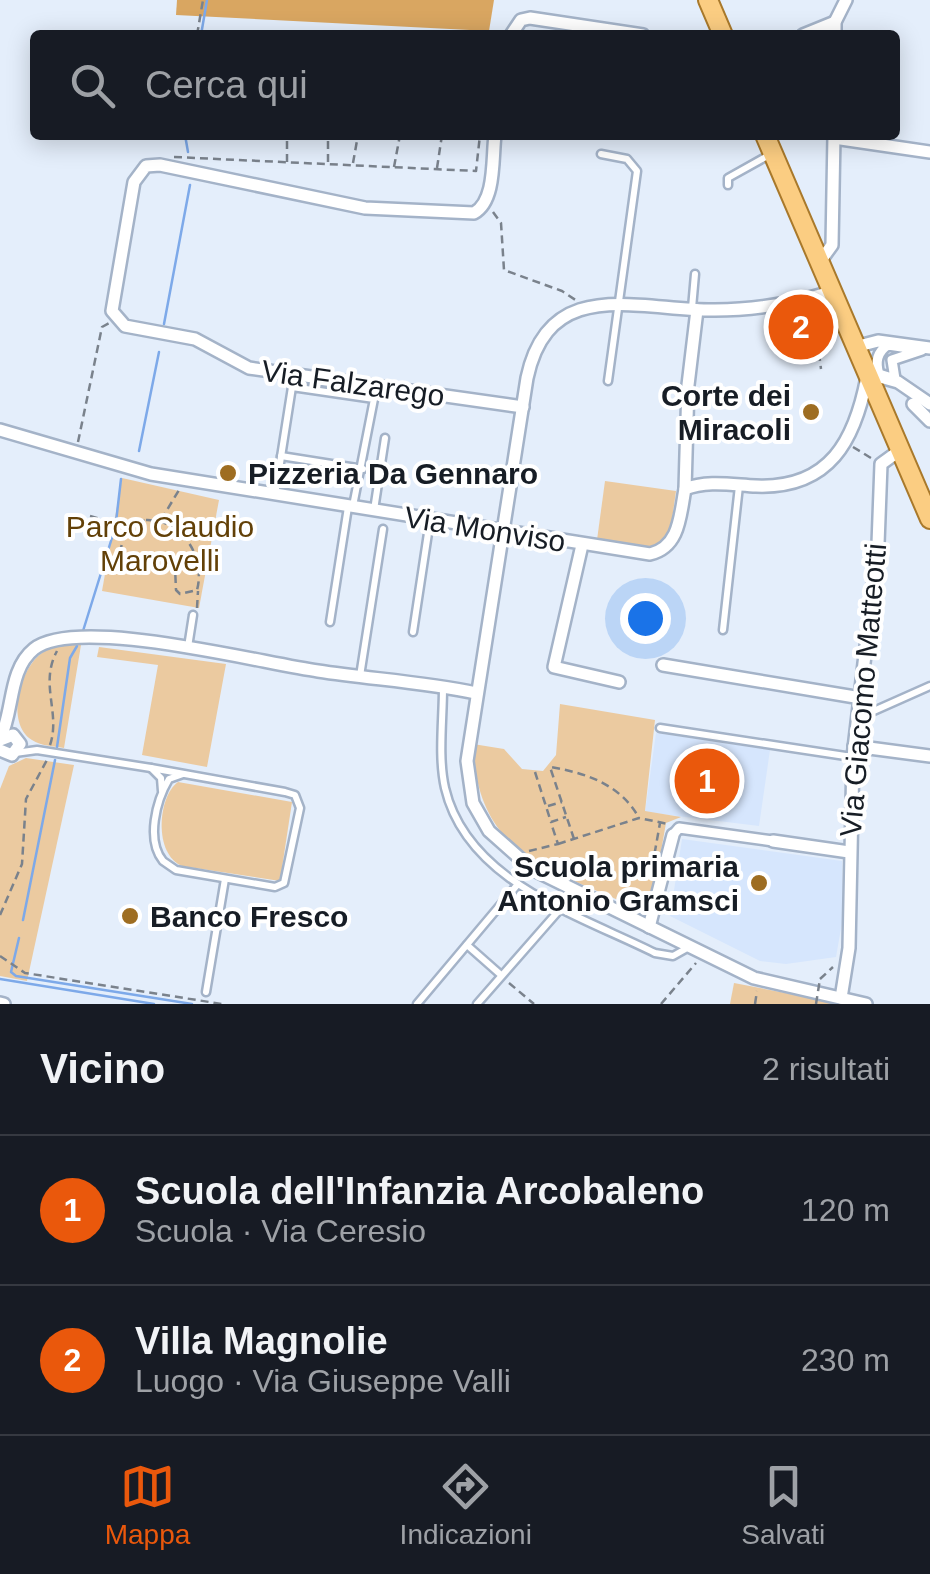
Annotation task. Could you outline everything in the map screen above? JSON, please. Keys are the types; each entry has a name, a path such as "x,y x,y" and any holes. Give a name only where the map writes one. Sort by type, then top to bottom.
{"main road":[{"path":"708,0 721,30"},
{"path":"766,140 930,519"}],"street":[{"path":"835,28 846,0"},
{"path":"514,30 521,20 530,18 610,30"},
{"path":"115,320 111,304 134,182 148,166 371,209 474,213 485,204 493,140"},
{"path":"819,263 832,245 834,140"},
{"path":"858,140 930,152"},
{"path":"831,292 774,304 694,310 618,304 584,307 557,322 540,341 529,370 476,692 468,782 488,831 532,869 759,980 866,1004"},
{"path":"694,310 685,489 702,484 794,483 826,465 847,444 858,419 866,374 898,382 930,404"},
{"name":"Via Falzarego","path":"115,320 129,328 201,341 249,368 523,407"},
{"path":"855,347 878,341 930,348"},
{"path":"888,345 922,350 892,360 895,378 880,374 876,367 878,354 888,345"},
{"path":"913,404 930,420"},
{"name":"Via Monviso","path":"0,430 151,474 582,545 658,553 676,535 685,489"},
{"path":"881,464 899,451"},
{"name":"Via Giacomo Matteotti","path":"842,998 848,964 854,752 881,464"},
{"path":"582,545 554,667 619,682"},
{"path":"0,740 23,662 50,640 117,638 476,692"},
{"path":"663,665 861,698"},
{"path":"0,768 16,737 10,709"},
{"path":"0,740 7,734 16,737"},
{"path":"854,752 930,756"},
{"path":"650,926 676,832 849,852"}],"lane":[{"path":"728,185 728,178 736,169 772,153"},
{"path":"600,154 627,159 637,172 608,381"},
{"path":"694,310 695,274"},
{"path":"276,495 292,387 374,399 330,622"},
{"path":"374,511 385,438"},
{"path":"282,456 363,469"},
{"path":"723,630 739,486"},
{"path":"413,632 430,520"},
{"path":"360,677 383,529"},
{"path":"187,648 194,615"},
{"path":"858,718 930,686"},
{"path":"444,687 445,789 472,843 518,884 655,953 673,956 689,946"},
{"path":"660,728 854,752"},
{"path":"16,737 36,750"},
{"path":"6,752 36,750 151,768 285,792 299,802 284,883 275,887 176,870 158,856 153,839 161,778 151,768"},
{"path":"162,791 169,779 183,774"},
{"path":"206,992 226,879"},
{"path":"416,1004 518,884"},
{"path":"477,1004 562,907"},
{"path":"655,953 664,950 670,937"},
{"path":"467,945 501,975"}],"path":[{"path":"198,30 204,0"},
{"path":"287,140 287,162"},
{"path":"328,140 328,164"},
{"path":"352,165 357,140"},
{"path":"394,167 399,140"},
{"path":"436,169 441,140"},
{"path":"148,166 162,156 476,170 479,140"},
{"path":"485,204 501,224 502,267 562,291 584,307"},
{"path":"76,453 102,327 115,320"},
{"path":"819,353 822,369"},
{"path":"847,444 881,464"},
{"path":"161,520 179,488"},
{"path":"90,516 126,526 161,520 176,530 196,554 200,574 194,615"},
{"path":"126,526 119,543 124,558 146,563 168,558 175,566 176,590 191,594 197,590"},
{"path":"50,746 54,727 47,678 55,654 66,643"},
{"path":"0,916 22,864 26,799 49,756"},
{"path":"574,838 550,767 576,771 618,790 639,818"},
{"path":"535,772 558,844"},
{"path":"542,792 557,787"},
{"path":"546,807 562,802"},
{"path":"551,822 567,816"},
{"path":"520,854 639,818 660,822 676,832"},
{"path":"647,893 660,822"},
{"path":"661,1004 704,954"},
{"path":"0,956 25,973 222,1004"},
{"path":"816,1004 820,979 829,968 848,964"},
{"path":"501,975 534,1004"},
{"path":"755,1004 758,987"}],"shaded area":[{"path":"177,0 494,0 489,30 176,15"},
{"path":"656,733 770,750 759,826 645,812"},
{"name":"Scuola primaria Antonio Gramsci","path":"682,839 842,861 843,917 836,957 786,964 760,961 670,916"}],"green space":[{"name":"Parco Claudio Marovelli","path":"122,478 219,500 199,608 102,591"},
{"path":"605,481 676,491 671,527 661,546 642,549 597,540"},
{"path":"81,645 64,748 36,742 24,732 17,709 27,671 46,650"},
{"path":"99,647 226,664 207,767 142,755 158,665 97,657"},
{"path":"560,704 655,720 645,811 681,817 666,823 651,908 645,912 552,871 505,837 489,813 478,783 473,744 504,749 522,769 543,771 556,755"},
{"path":"26,758 74,765 27,981 0,976 0,789 9,766"},
{"path":"178,782 292,802 280,881 182,866 173,860 166,850 162,825 166,799"},
{"path":"734,983 837,1003 730,1004"}],"waterway":[{"path":"202,30 207,0"},
{"path":"186,140 188,152"},
{"path":"164,324 190,185"},
{"path":"139,451 159,352"},
{"path":"116,522 121,479"},
{"path":"83,631 115,528"},
{"path":"57,747 70,658 77,646"},
{"path":"23,920 55,760"},
{"path":"19,938 11,972 16,976 192,1004"},
{"path":"0,979 154,1004"}],"place":[{"name":"Villa Magnolie","path":"801,327"},
{"name":"Corte dei Miracoli","path":"811,412"},
{"name":"Pizzeria Da Gennaro","path":"228,473"},
{"name":"Scuola dell'Infanzia Arcobaleno","path":"707,781"},
{"name":"Scuola primaria Antonio Gramsci","path":"759,883"},
{"name":"Banco Fresco","path":"130,916"}]}
